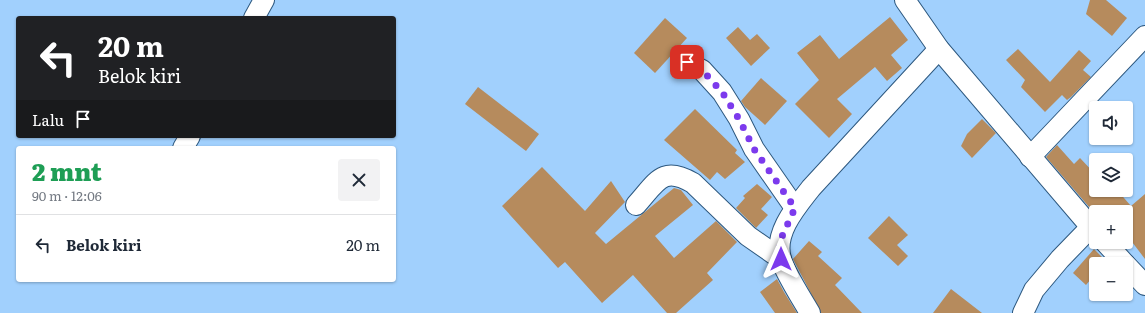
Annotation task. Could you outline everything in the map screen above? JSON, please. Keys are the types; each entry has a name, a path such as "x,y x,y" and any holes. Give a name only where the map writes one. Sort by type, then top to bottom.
{"street":[{"path":"255,16 264,0"},
{"path":"906,0 940,49 1089,225"},
{"path":"1030,157 1145,36"},
{"path":"810,313 781,259 779,243 795,208 811,188 940,49"},
{"path":"687,62 702,70 722,92 739,119 754,149 795,208"},
{"path":"636,205 660,179 673,174 683,177 693,183 748,236 781,259"},
{"path":"1023,313 1034,290 1060,259 1089,234"},
{"path":"1111,249 1119,257"},
{"path":"1133,272 1145,285"}],"building":[{"path":"1090,0 1106,0 1127,18 1112,36 1086,14"},
{"path":"890,17 908,40 891,55 902,68 887,81 875,67 837,99 852,114 829,138 795,104 819,80 797,53 820,35 839,59"},
{"path":"665,18 687,38 655,73 634,53"},
{"path":"738,27 750,40 757,34 770,48 751,66 726,38"},
{"path":"1018,49 1050,82 1079,50 1091,61 1083,70 1091,77 1071,97 1067,100 1062,95 1045,112 1021,87 1025,80 1006,60"},
{"path":"761,78 787,101 765,125 745,107 741,101"},
{"path":"478,87 539,134 526,151 465,104"},
{"path":"695,109 737,150 735,153 745,162 725,179 717,172 710,180 664,140"},
{"path":"982,119 996,133 972,158 961,146 967,134"},
{"path":"1057,145 1074,164 1080,158 1089,168 1089,197 1123,197 1130,205 1089,205 1089,207 1046,157"},
{"path":"542,167 585,211 611,181 625,202 595,233 606,244 674,188 681,190 693,205 655,236 674,258 716,221 737,242 707,273 713,280 676,313 667,313 633,275 602,303 565,262 558,268 502,206"},
{"path":"757,184 772,197 761,209 768,215 756,228 736,208 745,198 743,196"},
{"path":"1145,194 1145,259 1133,243 1132,205"},
{"path":"889,216 908,235 897,245 908,256 898,266 868,238"},
{"path":"809,241 822,252 818,256 842,278 835,285 862,313 821,313 793,259"},
{"path":"1094,249 1102,257 1089,257 1089,281 1086,285 1073,273"},
{"path":"777,279 797,313 775,313 760,292"},
{"path":"951,289 982,313 933,313"}],"route":[{"path":"687,62 702,70 722,92 739,119 754,149 795,208 779,243 781,259"}]}
